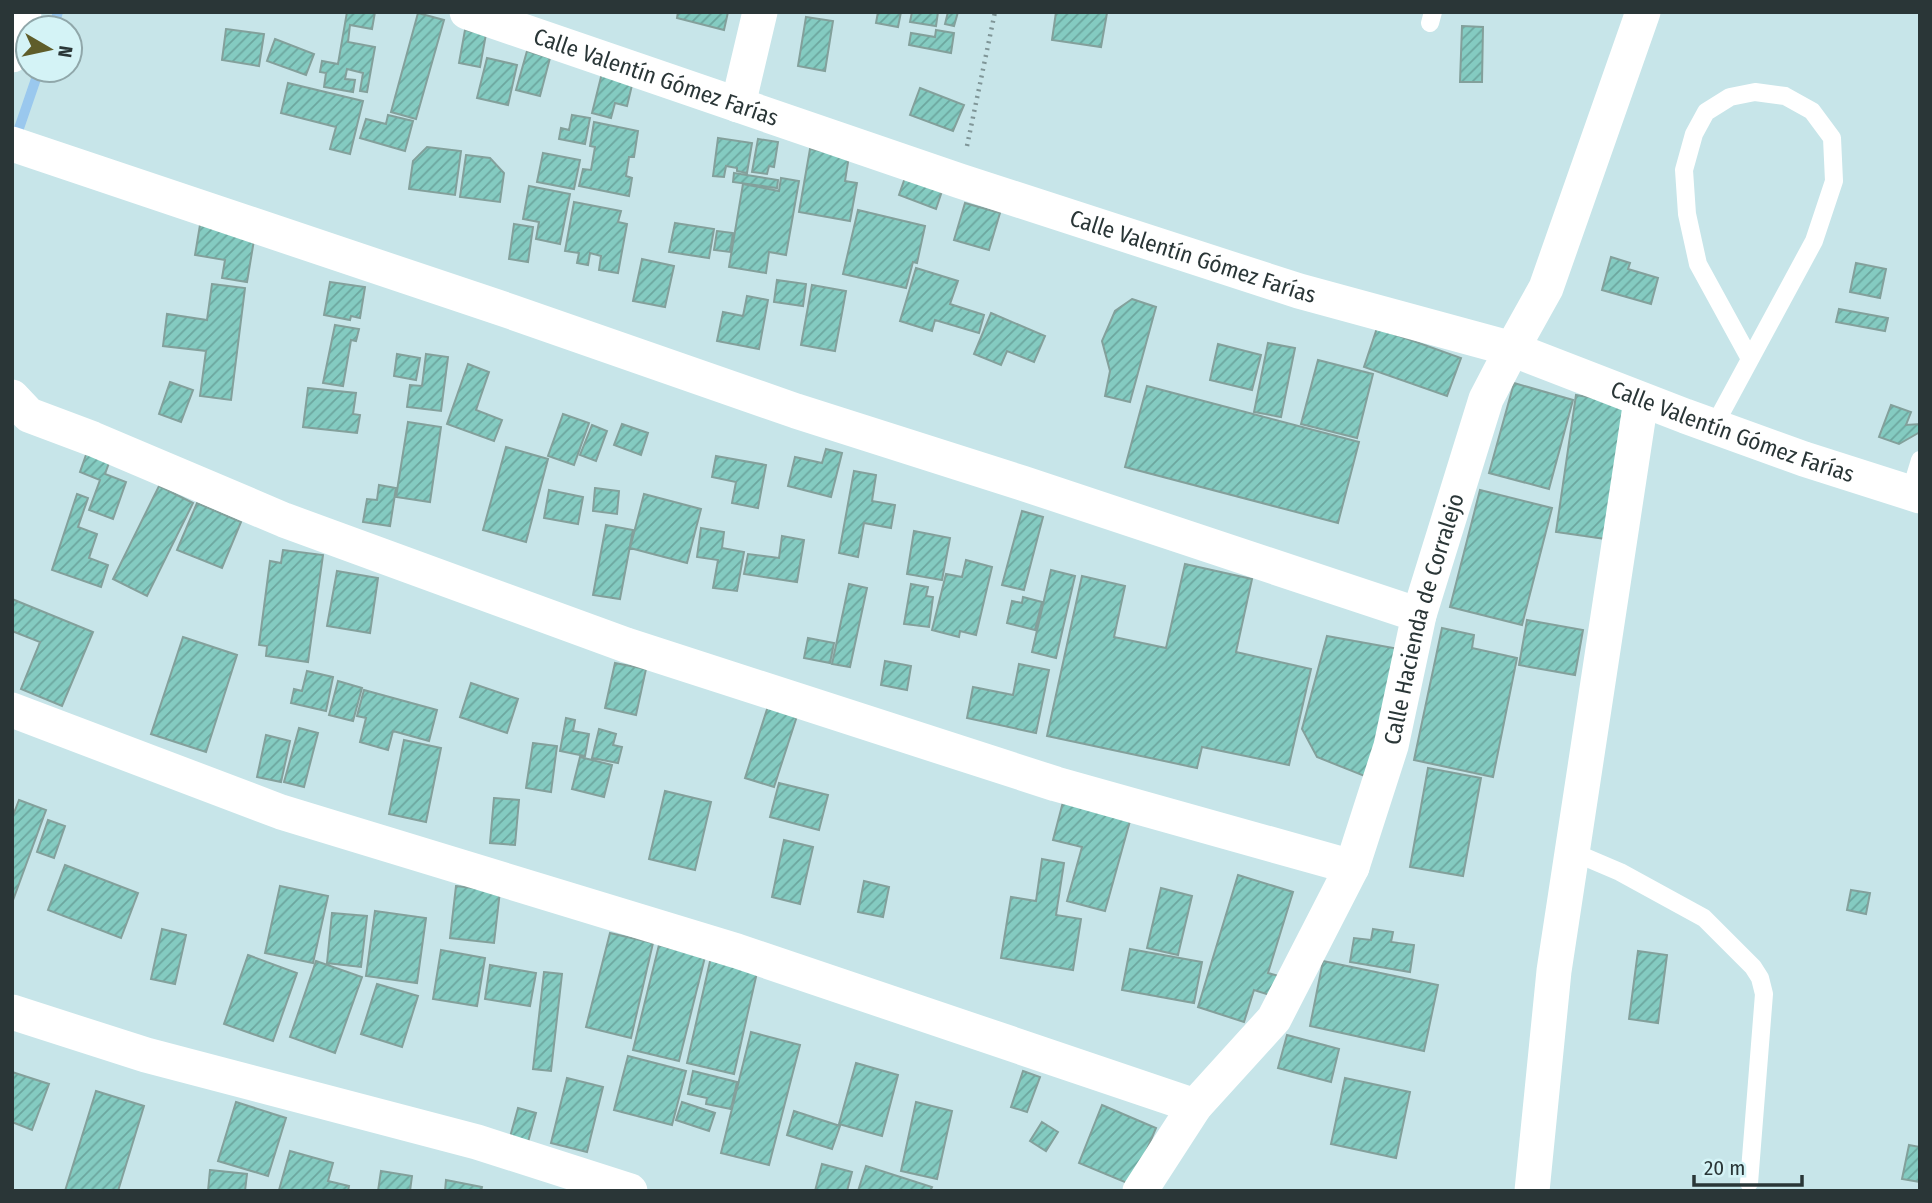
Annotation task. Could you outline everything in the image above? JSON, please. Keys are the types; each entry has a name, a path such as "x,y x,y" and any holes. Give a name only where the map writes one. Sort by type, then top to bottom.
{"street":[{"path":"12,55 24,12"},
{"path":"738,105 760,12"},
{"name":"Calle Hacienda de Corralejo","path":"1140,1191 1195,1106 1274,1019 1352,867 1391,746 1419,615 1486,399 1546,288 1643,12"},
{"name":"Calle Valentín Gómez Farías","path":"481,15 960,181 1299,291 1512,349 1641,400 1804,459 1915,495"},
{"path":"12,144 525,316 796,411 1023,483 1419,615"},
{"path":"12,397 29,415 93,439 284,520 626,645 1056,784 1352,867"},
{"path":"1532,1191 1554,971 1641,400"},
{"path":"12,710 281,812 737,951 1195,1106"},
{"path":"12,1012 146,1055 477,1142 630,1191"}],"lane":[{"path":"1713,426 1750,359 1814,241 1834,181 1832,138 1812,111 1785,96 1755,92 1730,97 1706,112 1694,134 1684,170 1687,214 1698,264 1750,359"},
{"path":"1915,495 1920,460"},
{"path":"1573,852 1620,872 1704,918 1753,967 1760,978 1764,994 1749,1183"}],"path":[{"path":"960,181 995,12"}],"building":[{"path":"347,12 375,12 372,29 350,25 348,42 375,47 367,92 360,91 363,73 347,69 345,79 355,80 353,92 324,87 326,73 320,72 322,61 338,64"},
{"path":"678,12 728,12 724,30 677,18"},
{"path":"878,12 901,12 898,27 876,23"},
{"path":"912,12 938,12 936,26 910,22"},
{"path":"948,12 958,12 954,26 945,24"},
{"path":"1056,12 1107,13 1101,47 1052,40"},
{"path":"418,13 444,20 416,119 391,112"},
{"path":"806,17 833,21 825,71 798,66"},
{"path":"1462,26 1483,27 1482,82 1460,82"},
{"path":"226,29 264,34 259,66 222,60"},
{"path":"465,30 486,34 480,67 459,63"},
{"path":"936,30 954,33 951,53 909,45 911,33 935,37"},
{"path":"275,39 314,54 306,75 267,61"},
{"path":"527,51 550,58 540,96 516,90"},
{"path":"487,58 517,65 508,105 477,98"},
{"path":"602,73 633,81 627,106 615,103 611,118 592,113"},
{"path":"288,83 363,101 350,154 330,149 336,127 281,113"},
{"path":"920,88 964,105 953,131 910,115"},
{"path":"388,115 413,121 405,151 360,138 366,119 386,124"},
{"path":"572,115 590,118 585,144 559,139 561,128 569,130"},
{"path":"594,122 638,131 634,157 629,157 626,176 632,178 629,196 579,186 583,169 591,170 595,147 590,146"},
{"path":"718,138 752,143 747,173 726,166 724,177 713,176"},
{"path":"758,139 778,142 774,167 769,166 767,174 752,172"},
{"path":"427,147 461,151 455,195 409,189 413,161"},
{"path":"810,149 849,156 845,181 857,183 850,221 799,212"},
{"path":"543,153 580,160 574,189 537,182"},
{"path":"466,155 490,158 504,173 500,202 460,197"},
{"path":"907,172 944,185 936,209 899,195"},
{"path":"734,173 778,180 777,188 733,182"},
{"path":"781,178 799,181 786,255 769,252 766,273 729,267 743,184 779,191"},
{"path":"529,186 570,194 560,244 536,239 539,222 523,219"},
{"path":"574,202 621,211 618,222 627,224 618,273 599,270 601,256 590,253 588,265 577,263 579,253 565,251"},
{"path":"965,203 1000,213 989,250 954,240"},
{"path":"858,210 925,226 917,263 913,262 906,288 843,274"},
{"path":"675,223 714,229 709,258 669,252"},
{"path":"514,224 533,227 528,262 509,259"},
{"path":"200,225 255,234 247,282 222,278 225,260 195,255"},
{"path":"717,231 733,233 730,252 714,250"},
{"path":"1611,257 1630,263 1628,269 1658,278 1651,304 1602,290"},
{"path":"642,259 674,266 665,307 633,301"},
{"path":"1856,263 1886,269 1880,298 1850,292"},
{"path":"916,268 958,281 950,304 984,315 979,333 935,320 932,331 900,321"},
{"path":"777,280 806,284 803,306 774,302"},
{"path":"330,282 365,287 360,318 351,316 350,320 324,315"},
{"path":"212,284 245,288 231,400 200,396 206,351 163,346 167,314 207,320"},
{"path":"812,285 846,291 835,351 801,345"},
{"path":"747,296 768,300 759,349 717,341 723,312 743,316"},
{"path":"1132,299 1156,307 1130,402 1105,396 1110,371 1102,341 1115,311"},
{"path":"1839,309 1888,318 1885,331 1836,322"},
{"path":"991,313 1045,336 1034,362 1007,351 1001,365 974,354"},
{"path":"335,325 359,329 356,341 351,340 343,386 323,383"},
{"path":"1377,328 1461,358 1447,396 1364,367"},
{"path":"1268,343 1295,348 1281,417 1254,412"},
{"path":"1218,344 1261,355 1252,390 1210,380"},
{"path":"397,354 420,358 416,380 394,376"},
{"path":"426,354 448,357 441,411 407,407 410,385 422,386"},
{"path":"1318,360 1373,374 1357,438 1301,424"},
{"path":"468,364 489,372 476,410 502,420 494,441 447,424"},
{"path":"170,382 193,390 181,422 159,414"},
{"path":"1514,383 1573,400 1549,489 1489,473"},
{"path":"1147,386 1359,442 1338,523 1125,467"},
{"path":"308,388 356,393 353,414 360,415 357,433 303,427"},
{"path":"1576,395 1625,403 1606,539 1556,532"},
{"path":"1891,405 1911,412 1906,425 1920,424 1920,432 1899,444 1879,437"},
{"path":"563,414 589,423 574,465 548,456"},
{"path":"408,422 441,427 430,502 396,497"},
{"path":"622,424 648,433 641,455 614,445"},
{"path":"592,425 607,431 596,461 580,455"},
{"path":"506,447 548,459 526,542 483,530"},
{"path":"826,449 842,453 831,497 788,486 795,457 822,463"},
{"path":"87,452 110,460 105,474 126,482 113,519 89,510 100,480 80,472"},
{"path":"716,456 766,465 758,508 732,503 736,482 712,477"},
{"path":"854,471 876,475 872,501 895,505 891,528 864,523 858,557 839,553"},
{"path":"379,485 396,488 390,526 363,522 367,499 377,500"},
{"path":"159,486 193,503 147,596 113,579"},
{"path":"595,488 619,491 617,514 593,511"},
{"path":"549,490 583,497 578,524 544,518"},
{"path":"1480,490 1552,508 1522,625 1450,607"},
{"path":"77,494 88,498 78,527 97,534 89,558 108,565 101,587 52,570"},
{"path":"644,494 701,509 687,563 630,548"},
{"path":"197,503 241,522 222,568 177,550"},
{"path":"1022,511 1043,517 1024,590 1002,585"},
{"path":"606,525 633,530 620,599 593,595"},
{"path":"701,528 724,532 722,548 744,552 737,591 713,588 718,560 697,557"},
{"path":"914,531 950,538 942,580 907,574"},
{"path":"782,536 804,540 797,582 744,574 748,554 779,558"},
{"path":"283,550 323,555 308,662 266,656 267,646 259,645 270,561 281,563"},
{"path":"966,560 992,567 976,635 960,631 959,637 932,630 946,574 962,577"},
{"path":"1185,564 1252,579 1236,652 1311,669 1289,765 1202,747 1197,768 1047,736 1082,576 1125,586 1114,637 1166,648"},
{"path":"1051,570 1075,576 1056,658 1032,652"},
{"path":"337,571 378,578 370,633 327,626"},
{"path":"849,584 867,588 850,667 832,664"},
{"path":"911,584 928,587 926,596 933,597 929,627 904,624"},
{"path":"1023,597 1042,602 1035,630 1007,623 1012,601 1022,603"},
{"path":"12,599 93,632 62,706 21,689 40,642 12,631"},
{"path":"1527,620 1583,630 1575,675 1519,665"},
{"path":"1442,628 1474,635 1472,648 1517,658 1493,777 1414,760"},
{"path":"1327,636 1399,649 1367,777 1317,757 1302,729"},
{"path":"183,637 237,655 206,752 151,734"},
{"path":"808,638 834,643 830,663 804,658"},
{"path":"885,661 911,666 907,690 881,685"},
{"path":"615,663 646,669 636,715 605,708"},
{"path":"1019,664 1049,670 1036,733 967,718 973,687 1013,695"},
{"path":"307,671 333,677 326,711 291,703 294,689 302,691"},
{"path":"338,681 362,688 353,721 329,715"},
{"path":"471,683 518,699 507,733 460,717"},
{"path":"364,690 437,710 429,741 393,731 388,750 360,742 366,718 357,716"},
{"path":"769,703 798,713 774,787 745,778"},
{"path":"566,718 575,720 573,731 589,734 585,756 560,751"},
{"path":"299,728 318,733 304,787 284,782"},
{"path":"599,729 616,734 613,745 622,747 618,763 592,758"},
{"path":"266,735 290,741 281,782 257,777"},
{"path":"404,740 441,748 426,822 389,814"},
{"path":"533,743 557,746 551,792 526,788"},
{"path":"580,757 612,765 604,797 572,789"},
{"path":"1428,768 1481,778 1463,876 1410,867"},
{"path":"779,783 828,795 819,830 770,817"},
{"path":"665,791 711,802 695,870 649,859"},
{"path":"494,798 519,800 515,845 490,843"},
{"path":"19,800 46,810 12,903 12,818"},
{"path":"1063,802 1130,821 1105,911 1067,901 1082,847 1053,840"},
{"path":"48,820 65,826 54,858 37,852"},
{"path":"784,840 813,847 800,904 772,897"},
{"path":"1042,859 1064,863 1056,915 1081,919 1073,970 1001,958 1011,897 1036,901"},
{"path":"65,865 138,893 121,938 48,910"},
{"path":"1238,875 1293,892 1268,973 1282,977 1276,997 1254,990 1244,1022 1198,1007"},
{"path":"864,881 889,887 883,917 858,912"},
{"path":"280,886 328,896 313,963 265,953"},
{"path":"456,886 500,891 494,943 450,938"},
{"path":"1161,888 1192,896 1178,955 1147,948"},
{"path":"1851,890 1870,893 1866,914 1847,910"},
{"path":"375,911 426,918 417,983 366,976"},
{"path":"332,913 367,916 361,967 327,963"},
{"path":"162,929 186,935 175,984 151,979"},
{"path":"1373,929 1393,932 1391,942 1414,945 1410,972 1350,962 1354,938 1371,940"},
{"path":"610,933 653,943 631,1038 586,1027"},
{"path":"659,945 705,957 679,1061 633,1050"},
{"path":"1130,949 1202,962 1194,1003 1122,990"},
{"path":"441,950 485,958 477,1006 433,999"},
{"path":"1638,951 1667,955 1658,1023 1629,1019"},
{"path":"248,955 297,973 273,1041 224,1024"},
{"path":"711,957 758,968 734,1074 687,1063"},
{"path":"316,961 362,977 335,1053 290,1037"},
{"path":"1323,961 1438,985 1424,1051 1310,1026"},
{"path":"490,965 536,973 530,1006 485,999"},
{"path":"544,972 562,974 551,1071 533,1069"},
{"path":"377,984 418,996 402,1047 361,1034"},
{"path":"751,1032 800,1045 769,1165 721,1153"},
{"path":"1287,1035 1339,1049 1331,1082 1278,1068"},
{"path":"628,1056 686,1071 672,1125 614,1110"},
{"path":"856,1063 898,1075 882,1136 839,1124"},
{"path":"693,1071 737,1082 731,1109 706,1104 707,1098 688,1094"},
{"path":"1023,1071 1040,1077 1027,1112 1011,1107"},
{"path":"12,1072 49,1084 32,1130 12,1122"},
{"path":"567,1078 603,1087 587,1152 551,1143"},
{"path":"1345,1078 1410,1092 1396,1158 1331,1144"},
{"path":"96,1091 144,1106 118,1191 65,1191"},
{"path":"236,1102 286,1118 268,1176 218,1161"},
{"path":"682,1102 715,1113 709,1131 676,1120"},
{"path":"916,1102 952,1111 937,1179 901,1171"},
{"path":"1102,1105 1156,1128 1132,1185 1079,1163"},
{"path":"518,1108 536,1113 528,1142 510,1137"},
{"path":"794,1111 840,1126 832,1149 787,1135"},
{"path":"1042,1122 1058,1132 1046,1151 1030,1141"},
{"path":"1909,1145 1920,1147 1920,1182 1902,1179"},
{"path":"290,1151 333,1163 328,1181 349,1186 348,1191 279,1190"},
{"path":"822,1164 852,1172 847,1191 815,1191"},
{"path":"866,1166 932,1187 930,1191 858,1191"},
{"path":"210,1170 247,1174 245,1191 208,1191"},
{"path":"381,1171 412,1176 410,1191 378,1191"},
{"path":"446,1180 482,1187 481,1191 445,1191"}],"waterway":[{"path":"15,140 34,84"}]}
